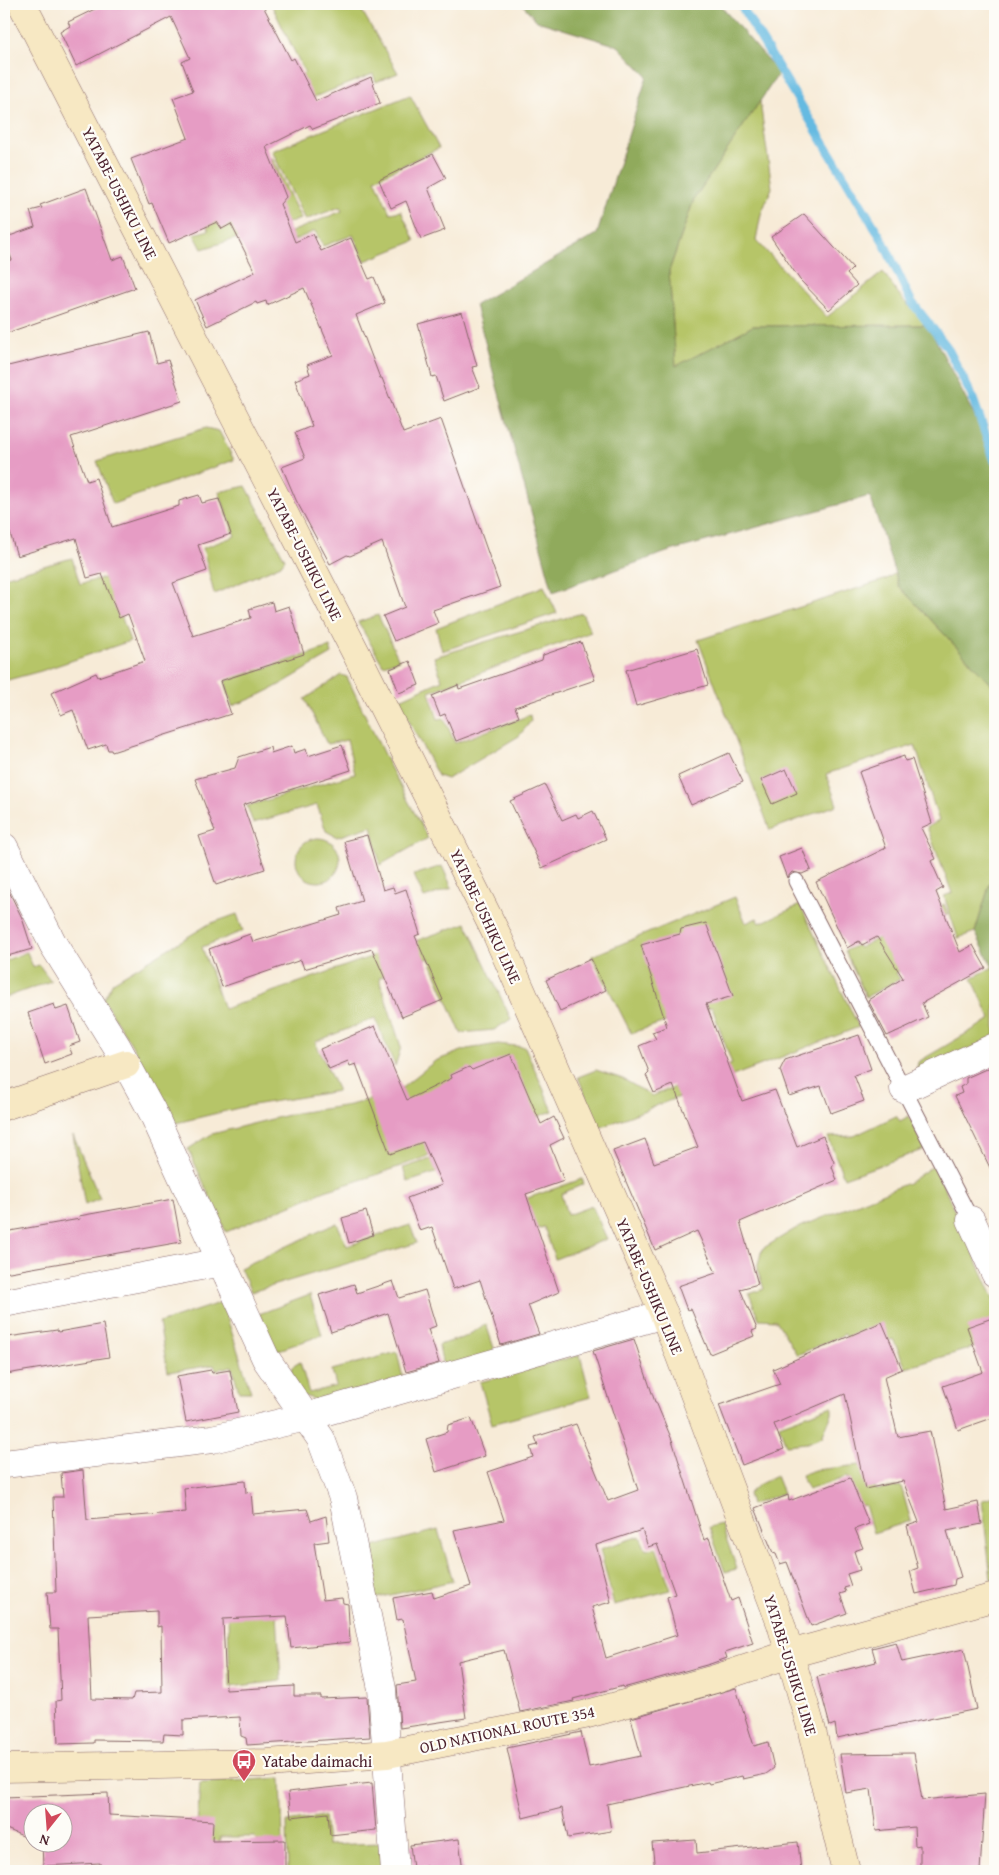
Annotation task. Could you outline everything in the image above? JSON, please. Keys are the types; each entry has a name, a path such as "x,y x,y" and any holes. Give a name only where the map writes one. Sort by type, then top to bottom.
{"main road":[{"name":"YATABE-USHIKU LINE","path":"22,4 401,742 496,933 664,1314 781,1624 829,1794 846,1871"},
{"path":"4,1106 126,1064"},
{"name":"OLD NATIONAL ROUTE 354","path":"4,1768 267,1763 387,1754 584,1715 715,1679 790,1654 995,1597"}],"street":[{"path":"4,847 53,944 126,1064 152,1111 266,1359 321,1440 343,1498 382,1689 395,1871"},
{"path":"904,1089 995,1047"},
{"path":"971,1220 995,1273"},
{"path":"4,1303 222,1262"},
{"path":"4,1464 212,1439 306,1417 664,1314"}],"lane":[{"path":"796,881 971,1220"}],"green space":[{"path":"271,4 358,4 398,73 376,82 373,74 309,99 297,76 305,73"},
{"path":"522,4 719,4 779,73 694,199 669,271 676,366 753,326 928,325 995,456 995,688 899,586 870,496 667,552 553,592 475,305 597,234 647,76 618,46 537,21"},
{"path":"410,95 439,148 375,179 390,213 401,211 415,241 365,261 353,235 323,246 315,231 283,245 279,237 342,211 340,207 305,220 272,151"},
{"path":"760,101 772,188 761,214 756,240 827,317 883,272 903,300 928,325 753,326 676,367 669,271 694,199"},
{"path":"272,158 301,219 202,249 194,234 209,230 189,189"},
{"path":"206,428 219,431 234,460 113,504 97,461"},
{"path":"246,486 285,559 281,565 214,594 203,548 235,536 219,492"},
{"path":"72,558 80,584 153,565 114,595 130,641 41,671 4,681 4,577"},
{"path":"895,573 899,586 995,688 995,867 975,932 958,938 944,896 952,893 927,827 939,821 915,745 826,774 837,805 770,830 698,640 887,579"},
{"path":"544,586 557,613 442,651 436,628"},
{"path":"582,613 591,632 429,692 438,719 444,718 455,743 530,715 531,721 519,736 447,779 438,776 398,700 442,680 434,657"},
{"path":"378,615 399,660 383,665 358,622"},
{"path":"330,647 332,654 272,689 232,706 225,681"},
{"path":"341,675 347,677 388,763 428,838 380,865 372,826 337,837 326,831 317,805 253,823 247,806 355,774 347,740 327,744 305,699"},
{"path":"322,838 334,844 339,851 339,869 334,876 327,881 314,882 306,879 299,872 296,856 299,848 306,841"},
{"path":"442,866 452,888 424,898 414,875"},
{"path":"995,867 995,972 975,932"},
{"path":"735,897 746,923 757,918 760,923 800,905 859,1027 599,1128 578,1077 596,1070 623,1079 652,1096 732,1064 712,1007 631,1033 592,956"},
{"path":"944,904 948,914 927,922 901,970 896,973 900,979 866,997 845,951 857,945 859,948"},
{"path":"237,914 243,931 202,947 224,1009 466,923 511,1019 494,1030 461,1033 429,958 379,978 401,1047 395,1066 375,1018 315,1042 338,1091 247,1106 176,1123 130,1042 103,1000 113,982 209,924"},
{"path":"27,952 33,967 39,965 51,981 4,998 4,961"},
{"path":"993,967 995,972 995,1044 915,1076 918,1062 991,1019 972,978"},
{"path":"498,1044 525,1047 553,1111 376,1175 325,1191 226,1232 188,1149 212,1134 296,1113 350,1105 383,1096 403,1087 435,1061 467,1049"},
{"path":"896,1116 900,1121 909,1116 925,1149 844,1178 828,1137 854,1136"},
{"path":"73,1135 100,1199 85,1205 84,1200"},
{"path":"437,1157 441,1171 408,1182 403,1168"},
{"path":"934,1165 995,1301 995,1341 906,1368 893,1339 854,1356 845,1334 797,1355 776,1320 759,1319 749,1294 764,1289 757,1269 762,1249 795,1229 908,1183"},
{"path":"582,1179 584,1184 561,1194 567,1215 592,1206 607,1239 555,1259 544,1227 519,1234 436,1230"},
{"path":"337,1223 347,1246 410,1225 417,1243 251,1292 240,1268"},
{"path":"310,1295 322,1335 276,1351 259,1314"},
{"path":"222,1302 251,1392 239,1392 232,1366 216,1370 214,1365 168,1372 159,1323"},
{"path":"486,1324 496,1354 443,1368 439,1345 465,1337"},
{"path":"397,1352 403,1378 320,1401 301,1395 290,1378 292,1367 300,1362 309,1393 336,1386 332,1370"},
{"path":"580,1355 591,1397 492,1424 480,1382"},
{"path":"832,1406 832,1414 822,1437 807,1443 786,1445 779,1425"},
{"path":"869,1464 876,1490 901,1486 911,1521 873,1533 865,1505 858,1506 847,1477 808,1490 801,1475 815,1470"},
{"path":"776,1476 783,1493 751,1505 748,1494 758,1485"},
{"path":"995,1495 995,1579 991,1579 982,1500"},
{"path":"721,1524 737,1569 725,1572 709,1527"},
{"path":"438,1530 453,1581 373,1599 364,1554 376,1546"},
{"path":"640,1536 646,1550 656,1547 671,1590 614,1605 600,1549"},
{"path":"228,1614 277,1614 281,1681 230,1687"},
{"path":"281,1778 283,1842 256,1842 255,1837 220,1837 219,1844 210,1845 210,1871 194,1871 200,1783"},
{"path":"324,1816 327,1845 380,1843 382,1871 288,1871 287,1822"}],"building":[{"path":"105,4 262,4 291,60 294,58 316,101 371,77 380,103 313,129 310,125 266,147 286,197 280,204 295,242 313,234 321,251 351,238 369,279 374,277 385,303 356,315 380,378 382,378 403,433 441,419 500,587 433,610 438,623 394,641 383,616 405,607 382,542 350,556 347,555 330,564 296,500 282,467 305,458 295,433 312,426 295,380 310,374 307,365 333,355 304,288 267,305 266,301 257,304 256,302 207,326 195,300 255,272 231,224 222,229 217,222 169,243 152,203 149,204 131,159 188,138 173,98 193,91 182,62 190,58 171,17 76,66 60,32 70,26 68,22"},
{"path":"433,154 446,178 428,188 445,230 421,239 406,201 391,208 379,180"},
{"path":"86,188 112,260 123,256 135,288 4,334 4,262 12,260 4,238 35,227 30,211 42,208 40,205"},
{"path":"804,214 853,268 847,274 857,285 829,310 800,280 771,237"},
{"path":"462,312 477,366 472,367 480,387 444,401 436,376 432,377 418,324"},
{"path":"149,332 157,363 168,360 182,401 71,437 87,481 96,478 112,527 179,506 179,501 199,495 202,503 219,499 231,534 198,545 207,571 173,583 193,636 251,618 249,609 272,602 274,611 289,606 304,654 220,681 231,714 112,752 108,750 106,744 88,750 73,710 61,715 51,693 96,673 98,677 145,661 128,614 119,618 102,574 87,578 76,538 17,556 10,533 4,535 4,367"},
{"path":"581,642 595,680 515,707 519,717 456,741 445,714 440,716 432,696 458,685 459,689 542,660 543,655"},
{"path":"697,649 708,685 636,706 626,670"},
{"path":"410,661 419,685 399,693 390,669"},
{"path":"342,745 351,770 243,805 265,869 216,885 199,836 215,831 195,779 235,768 239,757 270,747 271,753 292,746 294,753 306,749 308,756"},
{"path":"729,753 743,782 691,805 678,776"},
{"path":"904,756 905,761 912,759 932,823 921,828 936,859 931,861 943,888 936,892 960,952 973,945 986,968 922,1003 928,1017 887,1036 868,1000 903,978 877,937 862,945 859,941 847,948 816,882 886,848 859,772"},
{"path":"786,769 797,793 772,804 761,780"},
{"path":"545,785 562,820 576,814 578,818 593,811 606,839 542,868 510,801"},
{"path":"367,835 383,890 393,887 395,893 406,889 420,934 415,936 443,1000 402,1017 372,949 304,969 301,960 222,987 209,949 250,934 253,942 341,915 339,908 362,901 344,841"},
{"path":"802,848 811,870 802,874 792,872 787,878 779,857"},
{"path":"4,881 22,918 32,949 4,957"},
{"path":"706,923 733,996 706,1004 742,1101 775,1090 797,1147 823,1136 834,1162 832,1167 837,1180 740,1222 758,1284 740,1289 757,1329 752,1331 754,1336 710,1354 691,1309 687,1310 678,1286 716,1273 697,1231 655,1250 613,1151 645,1139 654,1163 698,1147 673,1085 654,1093 646,1075 649,1072 639,1046 656,1039 652,1032 667,1027 641,945 680,934 681,929"},
{"path":"591,959 606,990 560,1011 546,980"},
{"path":"54,1004 56,1010 68,1006 80,1042 69,1046 72,1054 45,1064 28,1013"},
{"path":"375,1026 407,1100 452,1078 451,1075 469,1067 472,1070 511,1054 541,1124 554,1117 564,1138 550,1145 564,1181 526,1194 559,1292 528,1305 539,1334 501,1345 480,1280 453,1289 432,1227 420,1231 407,1198 442,1185 423,1142 390,1154 356,1064 350,1066 348,1061 329,1069 320,1049"},
{"path":"859,1035 871,1069 854,1075 864,1101 831,1113 821,1086 789,1096 780,1070 785,1060"},
{"path":"995,1065 995,1178 955,1096 962,1093 960,1087 966,1084 966,1078"},
{"path":"173,1199 181,1242 4,1273 4,1232 80,1219 79,1216"},
{"path":"366,1211 373,1235 349,1243 342,1218"},
{"path":"393,1281 399,1298 425,1290 436,1326 428,1329 439,1363 406,1372 388,1313 331,1332 319,1295 354,1284 357,1293"},
{"path":"995,1317 995,1417 958,1430 943,1386 983,1372 967,1327"},
{"path":"882,1322 902,1369 884,1377 898,1437 930,1431 946,1509 978,1502 982,1524 947,1531 961,1577 955,1579 954,1585 916,1594 910,1571 918,1568 907,1526 919,1522 903,1481 865,1489 845,1394 774,1424 784,1449 742,1465 719,1405 780,1384 773,1369"},
{"path":"103,1324 109,1357 6,1374 4,1343 9,1342 8,1337 57,1330 58,1332"},
{"path":"634,1339 655,1402 672,1440 704,1540 709,1538 731,1601 738,1598 753,1643 725,1652 727,1658 710,1664 623,1688 623,1686 573,1699 574,1701 520,1712 504,1650 458,1661 466,1718 400,1728 397,1685 416,1682 403,1619 397,1620 393,1598 432,1591 434,1598 471,1586 454,1530 504,1520 488,1472 533,1457 530,1447 538,1445 535,1437 576,1424 608,1501 638,1490 593,1351","holes":["642,1530 648,1547 657,1544 675,1594 667,1597 677,1635 606,1658 592,1607 611,1602 596,1545"]},
{"path":"211,1370 212,1373 230,1370 238,1412 186,1422 177,1376"},
{"path":"471,1418 485,1456 436,1472 426,1439 447,1432 448,1425"},
{"path":"83,1470 87,1520 186,1512 184,1488 245,1481 246,1493 251,1492 253,1514 307,1509 311,1521 326,1516 329,1541 314,1543 323,1600 342,1598 343,1603 348,1604 350,1642 291,1648 287,1616 223,1619 226,1690 294,1686 294,1696 321,1696 321,1699 367,1697 370,1737 247,1745 246,1738 241,1736 240,1717 183,1720 183,1735 164,1734 163,1741 94,1740 94,1743 58,1744 56,1701 61,1700 58,1629 50,1629 47,1592 56,1592 53,1497 63,1497 61,1473","holes":["157,1611 157,1627 161,1626 162,1692 134,1693 132,1700 92,1699 88,1615"]},
{"path":"850,1478 869,1524 855,1529 863,1548 854,1551 860,1570 847,1574 851,1586 844,1588 846,1592 840,1594 847,1613 811,1626 787,1562 780,1564 776,1554 773,1553 755,1508 788,1495 789,1501"},
{"path":"896,1642 902,1662 964,1649 977,1709 837,1738 835,1724 830,1726 817,1677 876,1662 872,1648"},
{"path":"736,1688 754,1746 768,1742 774,1768 766,1774 743,1779 742,1776 709,1784 708,1782 607,1804 611,1831 568,1838 562,1808 523,1818 507,1748 581,1732 589,1767 641,1756 631,1718"},
{"path":"914,1753 922,1800 985,1794 980,1871 920,1871 920,1845 915,1846 914,1827 876,1831 871,1789 846,1793 840,1754"},
{"path":"372,1783 376,1830 330,1835 328,1813 291,1817 288,1792"},
{"path":"108,1793 109,1815 213,1821 212,1841 285,1840 285,1871 100,1871 100,1863 43,1866 42,1852 72,1852 72,1802 22,1802 22,1836 4,1828 4,1797"},
{"path":"459,1839 463,1871 426,1871 426,1866 413,1868 410,1845"},
{"path":"696,1840 697,1853 798,1842 801,1871 655,1871 652,1843"}],"waterway":[{"path":"740,4 883,241 911,301 947,347 972,396 995,461"}],"place":[{"name":"Yatabe daimachi","path":"244,1782"}]}
